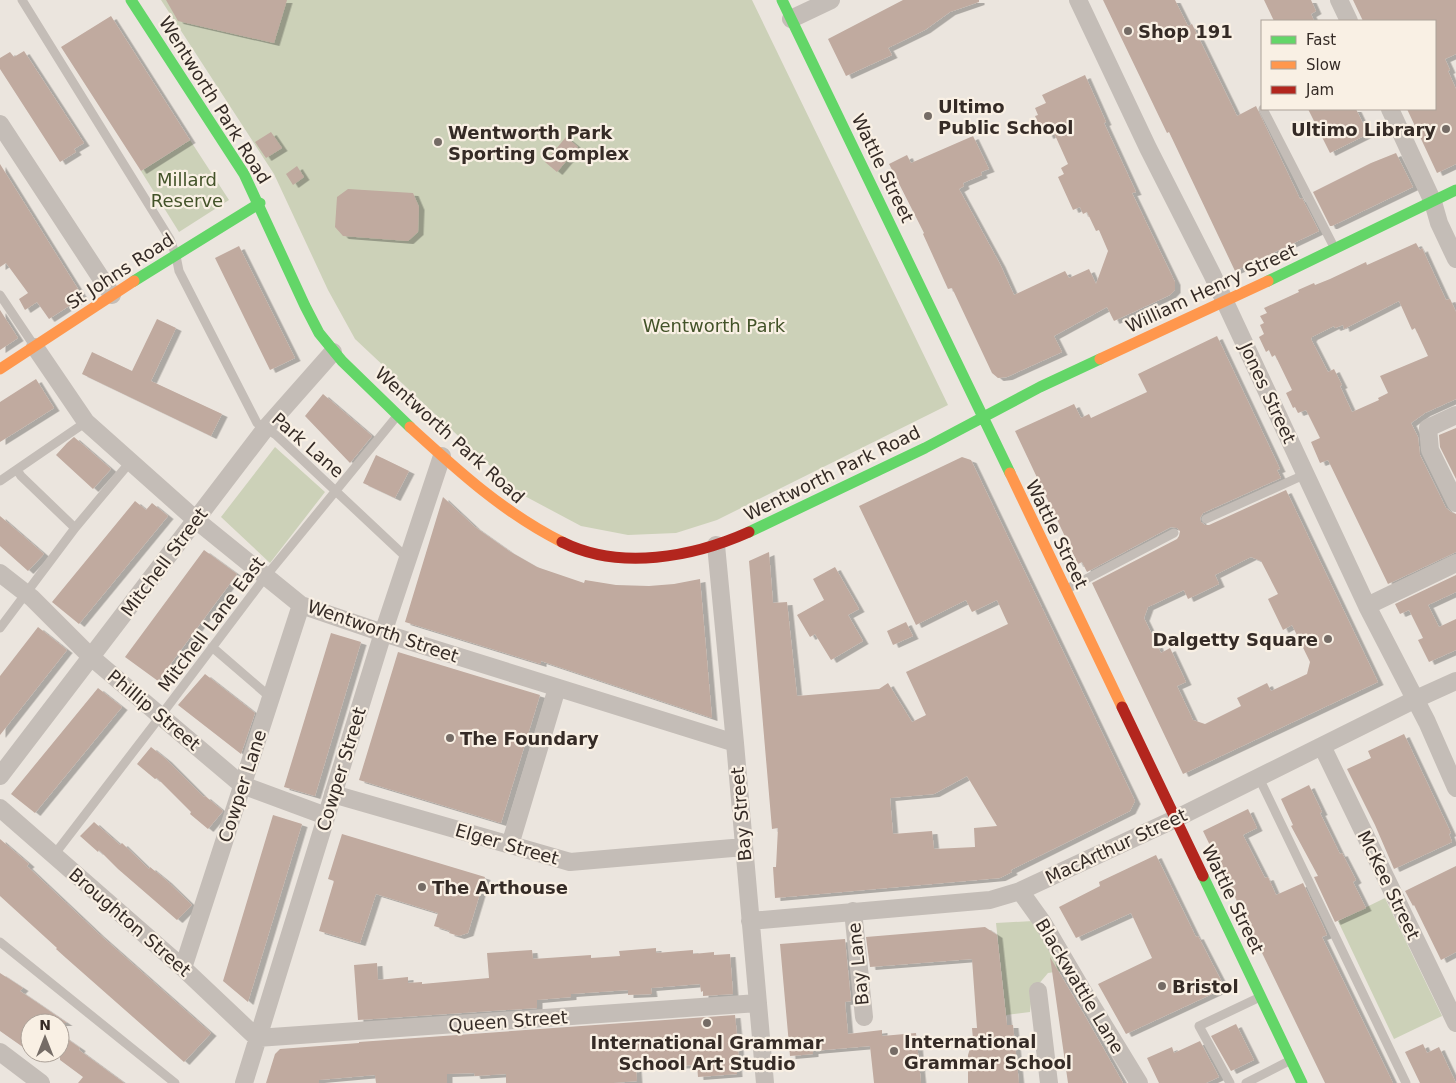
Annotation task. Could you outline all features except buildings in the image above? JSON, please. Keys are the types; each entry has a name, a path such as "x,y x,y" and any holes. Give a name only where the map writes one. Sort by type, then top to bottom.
{"main road":[{"name":"Wentworth Park Road","path":"131,0 244,174 260,203 308,312 333,352 397,416 442,456 514,516 537,531 574,548 614,556 654,558 688,553 750,532 957,432 982,418"},
{"name":"Wattle Street","path":"782,0 1302,1083"},
{"name":"William Henry Street","path":"982,418 1002,406 1092,362 1225,301 1456,190"},
{"name":"St Johns Road","path":"0,369 112,295 260,203"}],"street":[{"path":"791,19 831,0"},
{"name":"Jones Street","path":"1078,0 1148,148 1225,301 1367,606 1416,699 1456,788"},
{"path":"1339,0 1349,20"},
{"path":"1390,110 1433,202 1439,223 1456,259"},
{"path":"0,124 112,295"},
{"name":"Wentworth Street","path":"35,347 86,422 196,520 301,604 383,633 735,743"},
{"name":"Mitchell Street","path":"0,776 265,429 333,352"},
{"path":"1456,415 1428,428 1430,450 1456,503"},
{"name":"Cowper Street","path":"244,1083 383,633 442,456"},
{"name":"Bay Street","path":"716,545 765,1083"},
{"path":"1367,606 1456,563"},
{"name":"Phillip Street","path":"0,573 32,598 91,657 242,785 326,816"},
{"name":"Cowper Lane","path":"183,968 301,604"},
{"name":"MacArthur Street","path":"750,921 990,900 1020,891 1175,819 1456,681"},
{"path":"510,845 557,688"},
{"name":"McKee Street","path":"1322,746 1456,1023"},
{"name":"Elger Street","path":"333,794 570,862 744,847"},
{"name":"Broughton Street","path":"0,808 183,968 258,1038"},
{"name":"Blackwattle Lane","path":"1020,891 1043,923 1080,988 1139,1083"},
{"name":"Bay Lane","path":"853,911 864,1017"},
{"path":"1038,990 1049,1083"},
{"name":"Queen Street","path":"258,1038 758,1004"},
{"path":"0,1052 41,1083"}],"lane":[{"name":"Park Lane","path":"22,0 170,239 179,271 258,423 276,435 407,558"},
{"path":"1264,110 1335,249"},
{"path":"0,295 35,347"},
{"name":"Mitchell Lane East","path":"54,855 266,576 397,416"},
{"path":"0,481 86,422"},
{"path":"0,628 75,528 131,461"},
{"path":"17,470 75,528"},
{"path":"1206,519 1306,474"},
{"path":"1065,590 1174,533"},
{"path":"212,647 270,697"},
{"path":"1259,778 1406,1083"},
{"path":"0,942 175,1083"},
{"path":"1230,1083 1199,1026 1260,997"},
{"path":"1246,1083 1291,1060"}],"green space":[{"name":"Wentworth Park","path":"161,0 752,0 948,405 717,520 676,533 628,535 581,526 519,493 355,339 328,290 274,174"},
{"name":"Millard Reserve","path":"190,140 229,200 179,232 141,171"},
{"path":"275,447 325,492 270,563 221,517"},
{"path":"1385,898 1442,1016 1394,1039 1338,921"},
{"path":"1033,921 1061,971 1048,973 1032,992 1030,1012 1006,1015 996,923"}],"traffic: fast":[{"path":"131,0 244,174 319,333 342,361 410,427"},
{"path":"782,0 1010,473"},
{"path":"1268,281 1456,190"},
{"path":"134,281 260,203"},
{"path":"749,532 925,448 1040,387 1100,359"},
{"path":"1203,876 1302,1083"}],"traffic: slow":[{"path":"0,369 134,281"},
{"path":"1100,359 1268,281"},
{"path":"410,427 482,490 520,518 562,542"},
{"path":"1010,473 1122,707"}],"traffic: jam":[{"path":"562,542 584,551 608,556 656,557 681,554 704,548 749,532"},
{"path":"1122,707 1203,876"}],"place":[{"name":"Shop 191","path":"1128,31"},
{"name":"Ultimo Public School","path":"928,116"},
{"name":"Ultimo Library","path":"1446,129"},
{"name":"Wentworth Park Sporting Complex","path":"438,142"},
{"name":"Dalgetty Square","path":"1328,639"},
{"name":"The Foundary","path":"450,738"},
{"name":"The Arthouse","path":"422,887"},
{"name":"Bristol","path":"1162,986"},
{"name":"International Grammar School Art Studio","path":"707,1023"},
{"name":"International Grammar School","path":"894,1051"}]}
